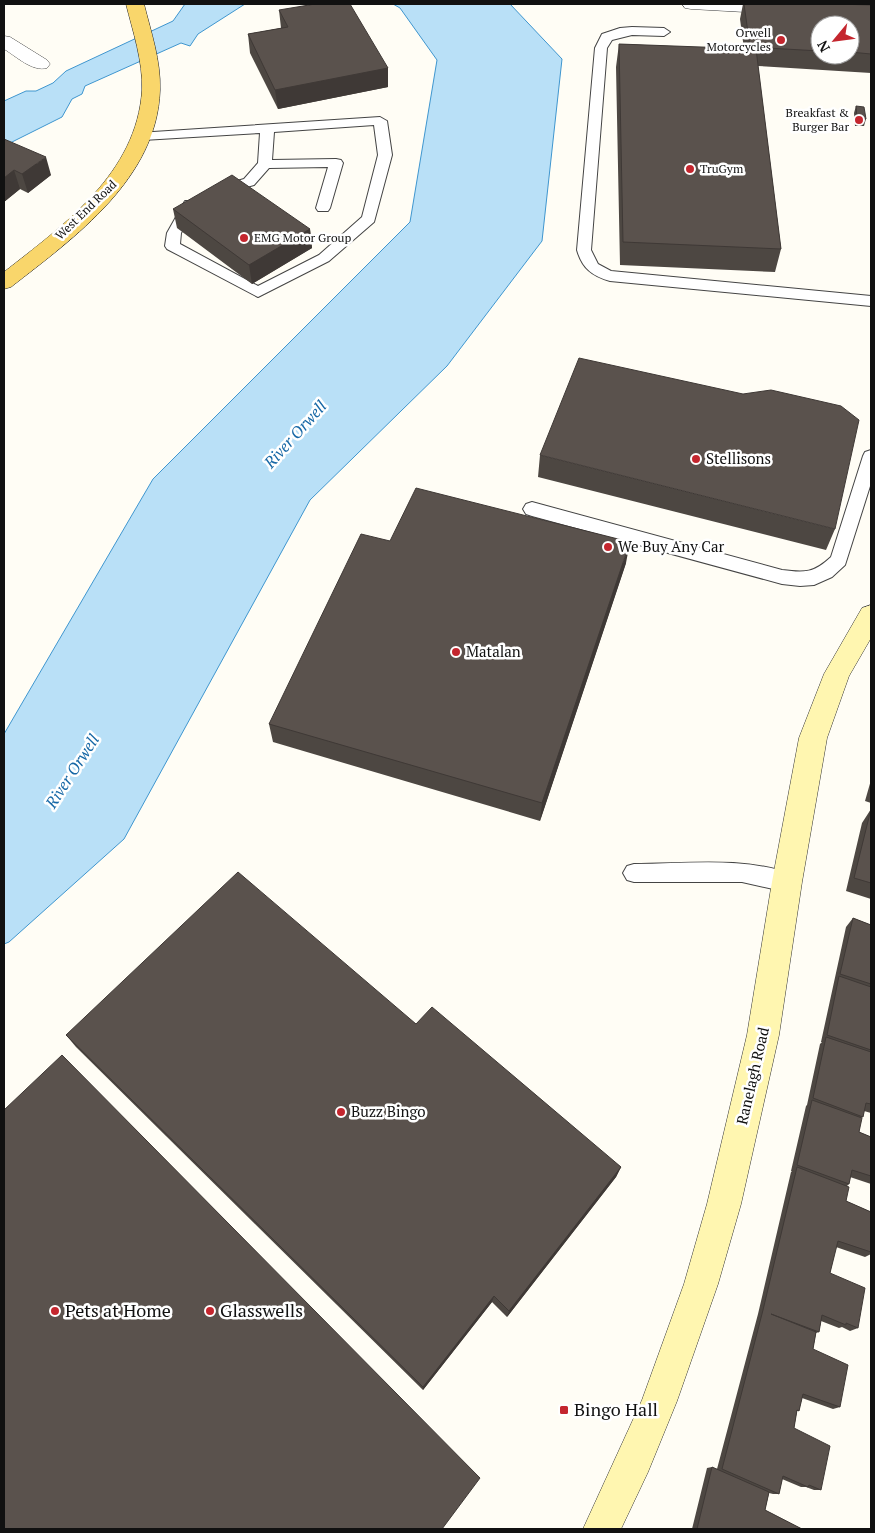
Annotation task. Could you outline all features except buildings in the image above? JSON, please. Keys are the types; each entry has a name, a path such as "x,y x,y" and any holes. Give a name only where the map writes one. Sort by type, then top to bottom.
{"main road":[{"name":"West End Road","path":"4,282 88,211 116,183 143,136 151,91 150,70 135,4"},
{"name":"Ranelagh Road","path":"602,1529 635,1459 659,1401 701,1284 724,1204 763,1034 787,882 813,738 837,674 871,615"}],"street":[{"path":"691,4 796,10"},
{"path":"4,41 42,64"}],"lane":[{"path":"664,32 620,32 607,37 601,48 584,250 587,261 596,273 610,276 871,301"},
{"path":"143,136 267,128 380,121 385,155 369,219 324,258 258,292 172,246 174,233 190,202 249,182 265,164 267,128"},
{"path":"265,164 336,163 324,208"},
{"path":"532,509 782,577 802,580 816,578 839,560 871,456"},
{"path":"634,873 742,873 787,882"}],"water":[{"path":"185,4 245,4 198,34 190,46 181,43 85,86 82,94 72,99 62,117 4,146 4,101 26,91 36,91 53,83 66,71 173,21"},
{"name":"River Orwell","path":"393,4 510,4 562,59 542,241 447,366 310,500 124,839 9,942 4,944 4,734 153,479 410,222 437,60 400,8"}],"place":[{"name":"Orwell Motorcycles","path":"781,40"},
{"name":"Breakfast & Burger Bar","path":"859,120"},
{"name":"TruGym","path":"690,169"},
{"name":"EMG Motor Group","path":"244,238"},
{"name":"Stellisons","path":"696,459"},
{"name":"We Buy Any Car","path":"608,547"},
{"name":"Matalan","path":"456,652"},
{"name":"Buzz Bingo","path":"341,1112"},
{"name":"Pets at Home","path":"55,1311"},
{"name":"Glasswells","path":"210,1311"},
{"name":"Bingo Hall","path":"564,1410"}]}
